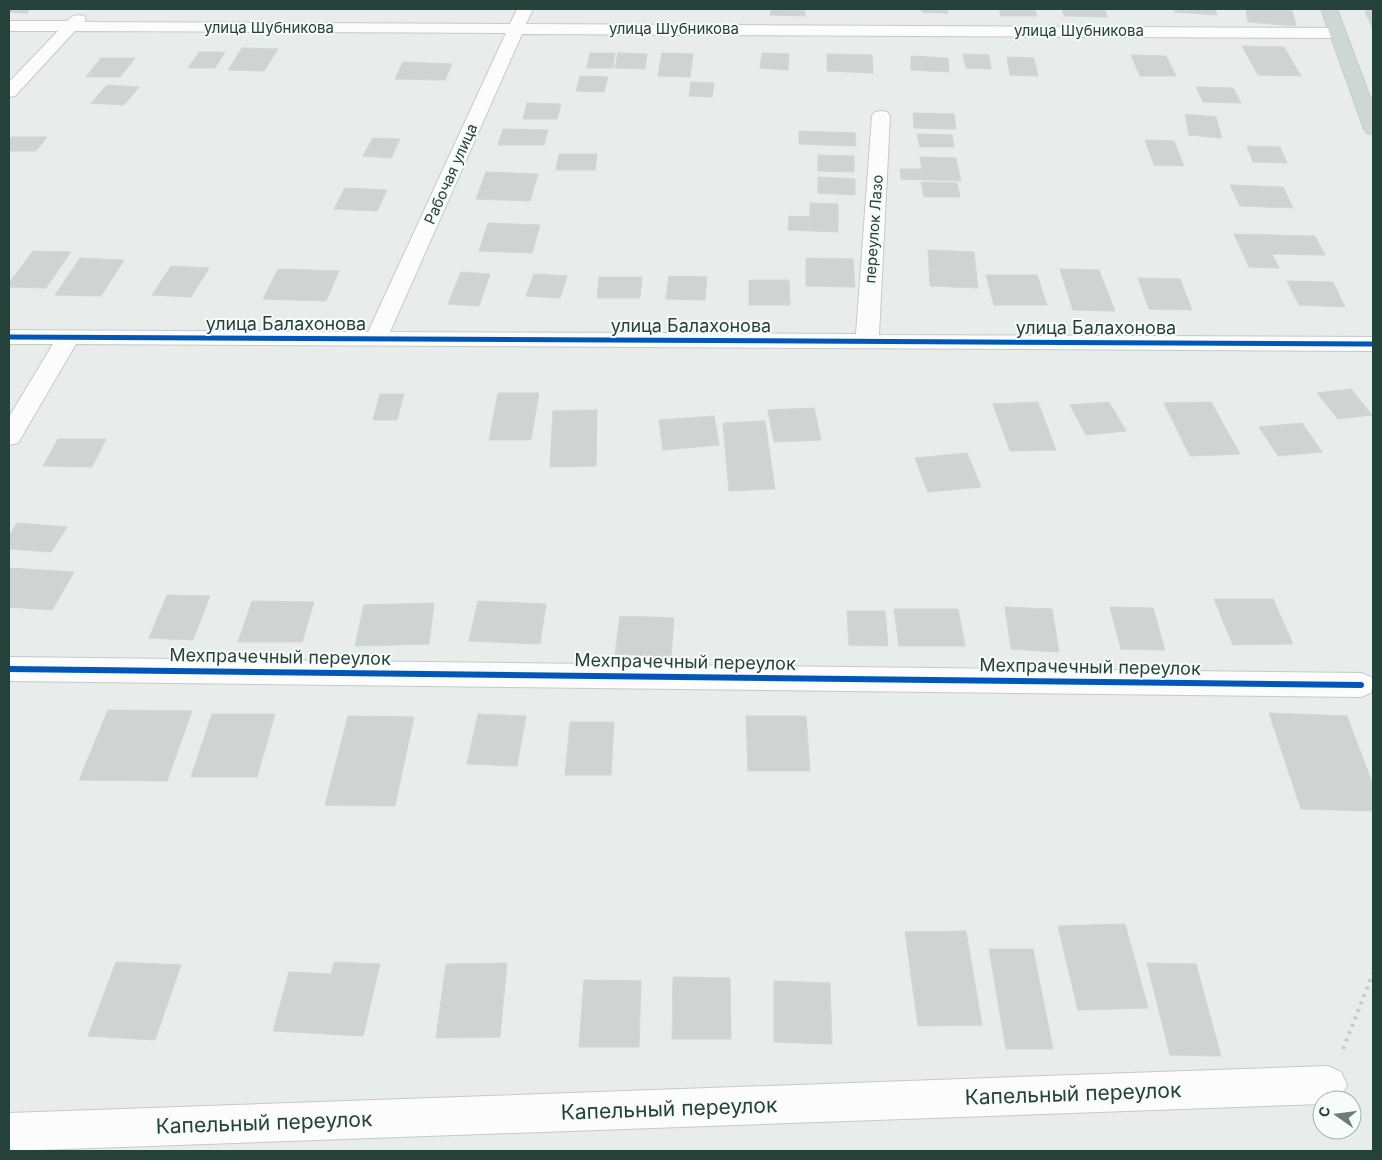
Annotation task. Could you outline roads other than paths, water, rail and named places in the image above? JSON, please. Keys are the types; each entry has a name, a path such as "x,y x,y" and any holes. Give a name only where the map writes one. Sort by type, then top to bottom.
{"main road":[{"path":"1329,9 1373,129"}],"street":[{"path":"9,92 88,9"},
{"name":"Рабочая улица","path":"376,339 525,9"},
{"name":"улица Шубникова","path":"9,26 516,29 832,23 1338,33"},
{"name":"переулок Лазо","path":"867,342 881,116"},
{"name":"улица Балахонова","path":"9,337 1373,344"},
{"path":"9,437 68,337"},
{"name":"Мехпрачечный переулок","path":"9,669 1361,685"},
{"name":"Капельный переулок","path":"9,1132 1328,1085"}]}
